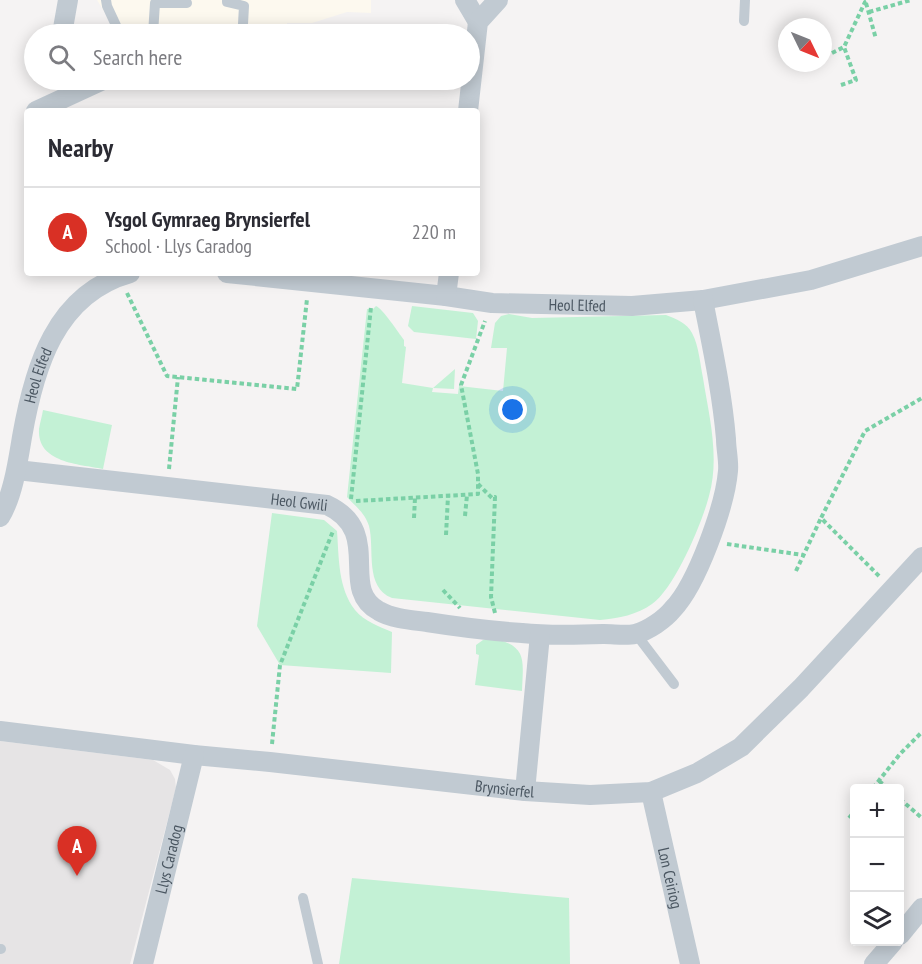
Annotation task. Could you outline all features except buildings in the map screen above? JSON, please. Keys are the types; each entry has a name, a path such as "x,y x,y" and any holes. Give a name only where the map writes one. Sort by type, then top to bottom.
{"street":[{"path":"64,24 68,0"},
{"path":"465,0 478,22 498,0"},
{"path":"40,108 63,90"},
{"path":"468,108 470,90"},
{"name":"Heol Elfed","path":"258,276 492,303 632,306 703,300 811,280 922,246"},
{"name":"Heol Elfed","path":"0,517 16,470 35,375 53,333 72,310 96,288 122,276"},
{"path":"446,296 449,276"},
{"name":"Heol Gwili","path":"16,470 345,506 358,543 359,582 365,599 376,610 392,617 540,635 636,634 654,625 674,609 691,581 709,541 720,508 728,471 719,380 703,300"},
{"name":"Brynsierfel","path":"0,731 194,755 525,791 590,795 651,792 697,773 741,747 801,688 922,557"},
{"path":"525,791 540,635"},
{"name":"Llys Caradog","path":"143,964 194,755"},
{"name":"Lon Ceiriog","path":"651,792 690,964"},
{"path":"904,929 922,908"},
{"path":"874,964 890,946"}],"lane":[{"path":"106,0 115,24"},
{"path":"227,0 227,2 244,6 243,24"},
{"path":"744,21 746,0"},
{"path":"154,24 155,3 187,3"},
{"path":"636,634 674,684"},
{"path":"303,898 318,964"}],"path":[{"path":"869,12 911,0"},
{"path":"867,1 876,39"},
{"path":"832,53 844,48 867,1"},
{"path":"841,86 856,80 844,48"},
{"path":"124,276 167,376 297,389 309,281"},
{"path":"270,762 280,664 345,506 374,288"},
{"path":"345,506 415,498 478,495 461,385 492,303"},
{"path":"167,488 178,377"},
{"path":"796,571 865,431 922,398"},
{"path":"477,483 492,498 495,497 491,597 499,631"},
{"path":"465,516 467,495"},
{"path":"446,535 448,496"},
{"path":"414,518 415,498"},
{"path":"821,518 891,589"},
{"path":"709,541 803,555"},
{"path":"877,784 900,754 922,732"},
{"path":"879,781 882,784"},
{"path":"904,802 922,818"}],"shaded area":[{"path":"97,0 371,0 371,13 347,12 312,23 112,24"},
{"path":"0,741 153,760 170,770 175,779 176,788 130,964 0,964"}],"green space":[{"path":"376,306 404,340 406,347 402,383 433,388 432,392 458,394 459,386 503,391 507,348 491,348 495,323 501,316 509,314 532,318 666,315 681,322 690,330 698,349 710,422 714,466 709,496 694,538 678,570 661,596 646,608 634,613 600,620 392,598 383,593 374,576 369,526 360,510 347,497 367,309 373,309"},
{"path":"412,306 473,313 478,321 476,339 414,332 408,326"},
{"path":"455,369 454,389 433,388"},
{"path":"43,410 112,425 103,469 61,460 45,449 40,440 39,429"},
{"path":"272,513 324,520 337,531 340,572 349,601 363,617 392,632 391,673 280,665 257,626"},
{"path":"492,638 504,641 518,650 523,671 522,691 475,685 479,655 476,654 476,645"},
{"path":"352,878 569,898 570,964 339,964"}],"place":[{"name":"Ysgol Gymraeg Brynsierfel","path":"77,876"}]}
